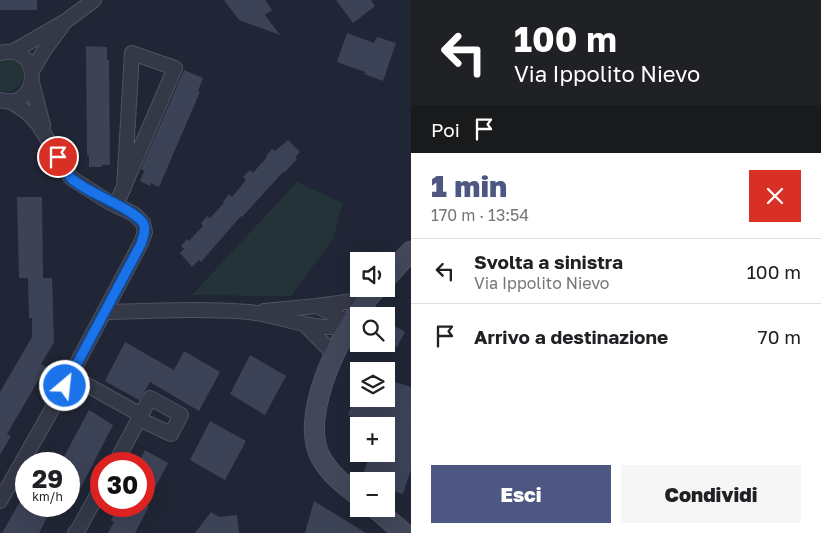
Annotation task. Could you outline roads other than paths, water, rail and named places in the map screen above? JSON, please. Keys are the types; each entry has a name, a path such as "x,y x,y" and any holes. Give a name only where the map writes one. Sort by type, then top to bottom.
{"main road":[{"path":"395,268 411,251"},
{"path":"350,489 337,479 321,457 314,432 318,400 326,374 363,306"},
{"path":"385,517 404,533"}],"street":[{"path":"4,51 66,21 94,0"},
{"path":"3,101 22,97 30,88 32,77 45,49 66,21"},
{"path":"4,51 26,59 48,140"},
{"path":"116,205 124,188 175,68 132,53 124,188"},
{"path":"0,501 70,376 141,244 145,232 143,223 134,214 71,178 28,112 3,101"},
{"path":"104,312 187,310 249,312 318,306 363,306"},
{"path":"318,306 342,319 363,306"},
{"path":"249,312 275,316 305,325 336,328 363,306"},
{"path":"305,325 335,355"},
{"path":"70,376 140,417 121,452"},
{"path":"75,533 90,508"}]}
